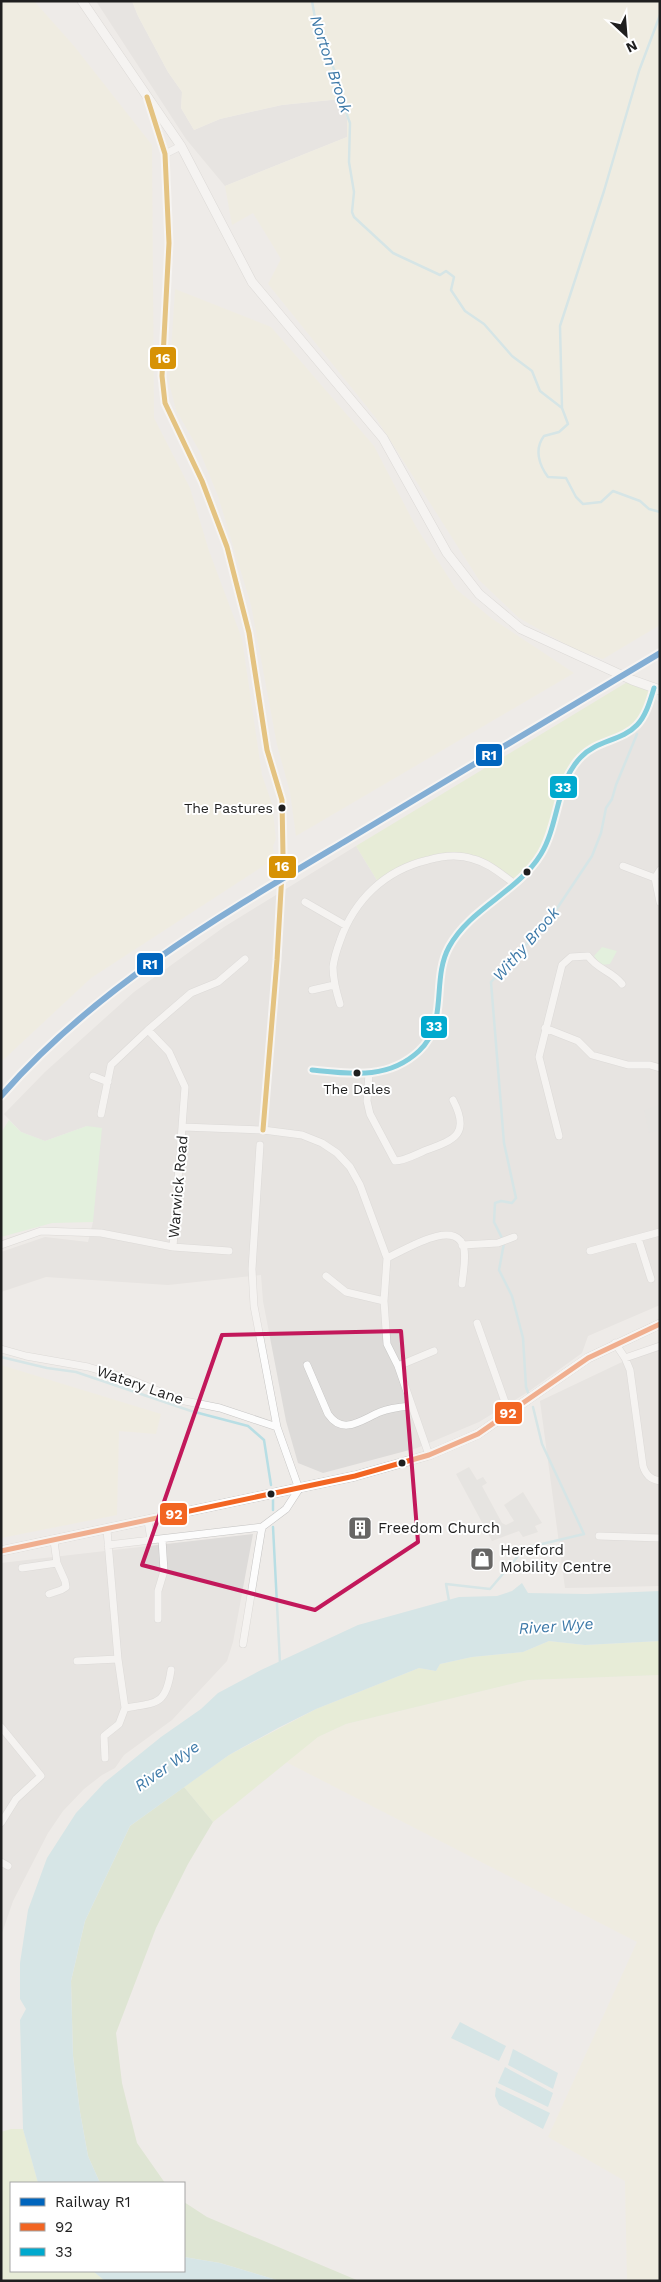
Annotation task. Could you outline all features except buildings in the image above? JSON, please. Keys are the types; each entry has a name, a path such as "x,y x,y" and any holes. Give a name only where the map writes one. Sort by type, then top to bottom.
{"street":[{"path":"82,1 181,146 252,282 382,438 447,553 479,594 521,629 657,689 637,725 626,734 593,747 581,757 571,770 561,798 554,828 541,854 515,884 484,908 459,931 448,949 442,966 436,1024 430,1037 420,1050 405,1062 392,1069 369,1074 312,1070"},
{"path":"147,96 165,154 169,244 162,376 165,403 202,481 228,547 249,633 267,750 282,800 283,855 278,960 263,1130"},
{"path":"165,154 181,146"},
{"path":"340,1004 334,985 333,965 345,925 371,889 386,878 416,863 439,857 459,856 486,863 515,884"},
{"path":"623,866 655,878"},
{"path":"659,898 655,878 660,870"},
{"path":"305,902 345,925"},
{"path":"559,1136 539,1057 562,965 571,957 588,956 596,966 616,977 622,984"},
{"path":"102,1114 111,1065 190,994 218,982 246,959"},
{"path":"312,990 334,985"},
{"path":"545,1028 578,1041 592,1055 628,1065 650,1065 660,1068"},
{"name":"Warwick Road","path":"148,1030 169,1052 185,1087 173,1247"},
{"path":"369,1074 367,1101 370,1114 395,1160 447,1143 454,1137 460,1128 461,1116 454,1100"},
{"path":"93,1076 108,1082"},
{"path":"183,1127 263,1130 302,1135 322,1143 337,1153 350,1167 360,1185 387,1258 384,1301 387,1344 398,1366 429,1455"},
{"path":"108,1545 262,1527 286,1509 298,1489 277,1427 252,1287 260,1145"},
{"name":"Warwick Road","path":"1,1245 41,1231 101,1233 173,1247 229,1251"},
{"path":"590,1250 660,1232"},
{"path":"387,1258 438,1235 450,1234 459,1239 462,1245 464,1259 462,1284"},
{"path":"462,1245 498,1243 514,1238"},
{"path":"638,1238 650,1279"},
{"path":"326,1276 346,1292 384,1301"},
{"path":"477,1323 505,1402 513,1412"},
{"path":"1,1551 298,1489 355,1476 429,1455 478,1434 513,1412 565,1373 616,1343 660,1324"},
{"path":"616,1343 626,1358 632,1380 643,1466 646,1474 651,1479 660,1481"},
{"path":"626,1358 660,1346"},
{"name":"Watery Lane","path":"1,1349 26,1356 88,1367 129,1380 180,1400 220,1408 277,1427"},
{"path":"398,1366 434,1351"},
{"path":"307,1366 328,1414 331,1419 342,1426 351,1426 388,1409 412,1406"},
{"path":"148,1521 151,1540"},
{"path":"243,1644 262,1527"},
{"path":"105,1758 104,1736 119,1724 125,1708 118,1659 107,1530"},
{"path":"599,1536 660,1538"},
{"path":"158,1618 158,1591 164,1571 162,1539"},
{"path":"49,1594 66,1587 56,1563 54,1541"},
{"path":"22,1568 56,1563"},
{"path":"77,1661 118,1659"},
{"path":"125,1708 157,1702 169,1688 172,1670"},
{"path":"1,1727 41,1776 16,1799 1,1823"}],"highlighted area":[{"path":"401,1331 418,1542 315,1610 142,1565 222,1335"}],"shaded area":[{"path":"1,1 34,1 74,46 152,145 154,418 190,488 209,551 242,639 262,775 272,804 276,839 273,846 274,859 91,978 1,1062"},
{"path":"96,1 132,1 168,72 182,92 181,108 194,130 220,119 282,105 341,99 341,105 347,118 347,137 225,186 186,139"},
{"path":"132,1 660,1 660,625 603,659 576,650 519,618 479,580 376,418 268,284 281,259 253,213 232,225 225,186 347,137 347,118 341,105 341,99 282,105 220,119 194,130 181,108 182,92 168,72"},
{"path":"175,289 271,327 374,446 416,527 456,589 491,618 574,673 296,836 290,792 277,745 251,605 218,496 200,452 176,410 169,383"},
{"path":"649,698 660,701 660,1305 588,1336 582,1353 528,1392 479,1422 417,1448 323,1473 298,1463 286,1421 263,1301 261,1275 168,1285 46,1277 1,1292 1,1252 45,1237 88,1242 93,1222 87,1126 45,1141 21,1132 4,1114 45,1072 134,992 224,927 356,846 378,882 559,799 578,757 598,741 624,733"},
{"path":"660,1105 660,1130 649,1133 644,1110"},
{"path":"660,1348 660,1586 565,1588 540,1401 620,1363"},
{"path":"1,1365 161,1414 156,1434 119,1431 117,1515 1,1538"},
{"path":"469,1467 477,1480 483,1477 487,1483 482,1486 502,1523 506,1525 514,1521 504,1505 523,1492 542,1523 535,1526 538,1532 523,1537 519,1531 492,1541 456,1474"},
{"path":"253,1534 233,1642 227,1661 172,1720 124,1755 115,1768 84,1789 63,1811 48,1833 13,1901 1,1936 1,1563"},
{"path":"660,1675 660,2281 627,2281 625,2181 548,2137 637,1942 286,1762 318,1737 346,1724 528,1680"}],"green space":[{"path":"629,681 654,688 638,720 624,733 598,741 578,757 540,854 513,884 484,863 459,856 420,861 378,882 356,846"},
{"path":"602,947 617,951 610,964 601,965 594,956"},
{"path":"9,1120 21,1132 45,1141 87,1126 102,1128 93,1222 52,1223 1,1237 1,1133"},
{"path":"549,1641 585,1645 660,1641 660,1675 528,1680 346,1724 318,1737 213,1822 184,1787 229,1755 316,1709 419,1668 436,1671 440,1664 472,1657 523,1652"},
{"path":"184,1787 213,1822 188,1864 156,1928 116,2033 122,2083 137,2143 164,2182 100,2182 88,2156 73,2056 71,1981 85,1921 130,1826"},
{"path":"11,2129 23,2129 38,2182 10,2182 10,2272 94,2272 105,2281 1,2281 1,2132"},
{"path":"185,2203 207,2217 359,2281 280,2281 220,2263 185,2257"}],"water":[{"name":"River Wye","path":"522,1583 528,1593 587,1594 660,1591 660,1641 585,1645 549,1641 523,1652 472,1657 440,1664 436,1671 419,1668 316,1709 278,1728 229,1755 130,1826 85,1921 71,1981 73,2056 80,2112 88,2156 100,2182 38,2182 23,2129 20,2020 26,2009 20,1999 20,1963 28,1910 47,1858 76,1813 104,1783 161,1737 201,1709 218,1693 261,1670 358,1625 459,1597 497,1596 512,1591"},
{"path":"460,2022 506,2046 499,2061 451,2038"},
{"path":"513,2049 558,2073 553,2089 508,2065"},
{"path":"505,2067 553,2093 548,2107 498,2083"},
{"path":"496,2087 550,2113 543,2129 499,2105 495,2096"},
{"path":"185,2257 220,2263 280,2281 105,2281 94,2272 185,2272"}],"waterway":[{"name":"Norton Brook","path":"312,1 317,29 342,88 341,99 350,123 349,162 354,192 352,212 354,217 393,253 440,275 446,271 454,277 451,290 465,311 484,324 512,356 532,371 540,391 562,408"},
{"path":"660,15 639,71 604,191 560,326 562,408 568,424 559,432 544,436 538,452 540,462 548,477 566,478 576,497 583,504 601,502 613,491 640,501 649,509 660,512"},
{"name":"Withy Brook","path":"503,1240 494,1222 495,1203 501,1201 512,1203 516,1198 504,1143 491,982 550,919 592,856 601,833 606,808 612,799 637,734"},
{"name":"Withy Brook","path":"504,1243 499,1270 512,1296 523,1338 526,1387 529,1395"},
{"path":"1,1357 47,1368 76,1372 191,1411 248,1426 264,1440 271,1485"},
{"path":"449,1601 446,1584 490,1589 525,1548 584,1534 542,1444 533,1407"},
{"path":"273,1499 273,1510"},
{"path":"273,1527 280,1663"}],"rail line":[{"name":"R1","path":"1,1096 38,1057 77,1021 119,987 206,926 660,653"}],"transit line":[{"name":"16","path":"147,97 165,154 169,243 162,376 165,403 202,481 227,547 249,633 267,750 282,800 283,855 277,960 263,1130"},
{"name":"33","path":"312,1070 341,1073 382,1071 395,1067 419,1051 428,1040 434,1028 444,960 449,947 458,933 481,910 520,879 531,867 547,842 562,791 573,767 587,751 624,734 637,725 645,713 654,688"},
{"name":"92","path":"1,1551 355,1476 429,1455 478,1434 588,1358 660,1324"}],"place":[{"name":"The Pastures","path":"282,808"},
{"name":"The Dales","path":"357,1073"},
{"name":"Freedom Church","path":"360,1528"},
{"name":"Hereford Mobility Centre","path":"482,1559"}]}
